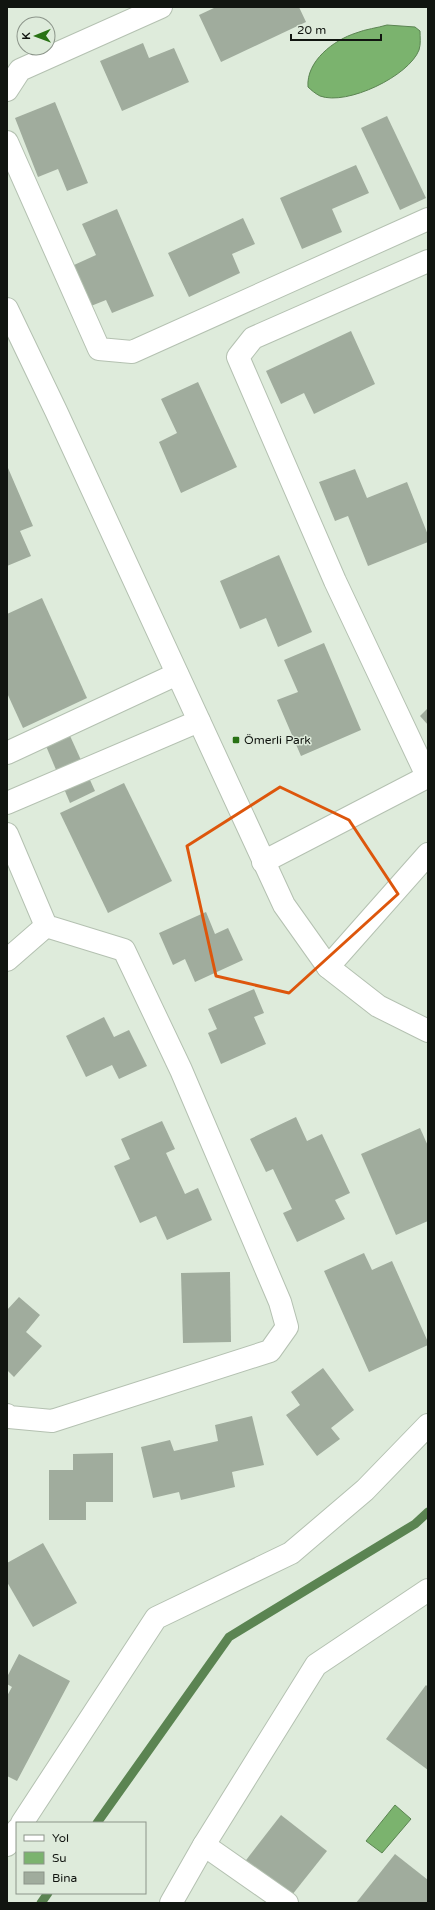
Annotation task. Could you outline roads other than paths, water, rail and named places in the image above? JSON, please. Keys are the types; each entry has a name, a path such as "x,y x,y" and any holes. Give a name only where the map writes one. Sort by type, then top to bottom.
{"street":[{"path":"7,90 20,70 161,7"},
{"path":"7,142 99,349 132,352 428,219"},
{"path":"263,862 428,778 335,581 238,357 253,338 428,261"},
{"path":"7,309 56,411 284,906 328,967 378,1006 428,1031"},
{"path":"7,752 177,674"},
{"path":"7,803 199,721"},
{"path":"7,834 46,926 124,950 181,1070 276,1295 287,1327 270,1351 52,1421 7,1415"},
{"path":"328,967 428,854"},
{"path":"7,960 46,926"},
{"path":"23,1822 156,1618 291,1553 365,1490 428,1425"},
{"path":"171,1903 204,1845 316,1665 428,1590"},
{"path":"7,1845 16,1832"},
{"path":"204,1845 287,1903"}],"water":[{"path":"387,25 415,27 420,31 419,50 413,60 403,70 390,79 361,93 345,97 332,98 320,96 308,87 312,69 317,60 331,46 348,36 364,30"},
{"path":"395,1805 411,1819 382,1853 366,1841"}],"waterway":[{"path":"98,1822 229,1637 415,1524 428,1512"},
{"path":"41,1903 47,1894"}],"place":[{"name":"Ömerli Park","path":"236,740"}]}
